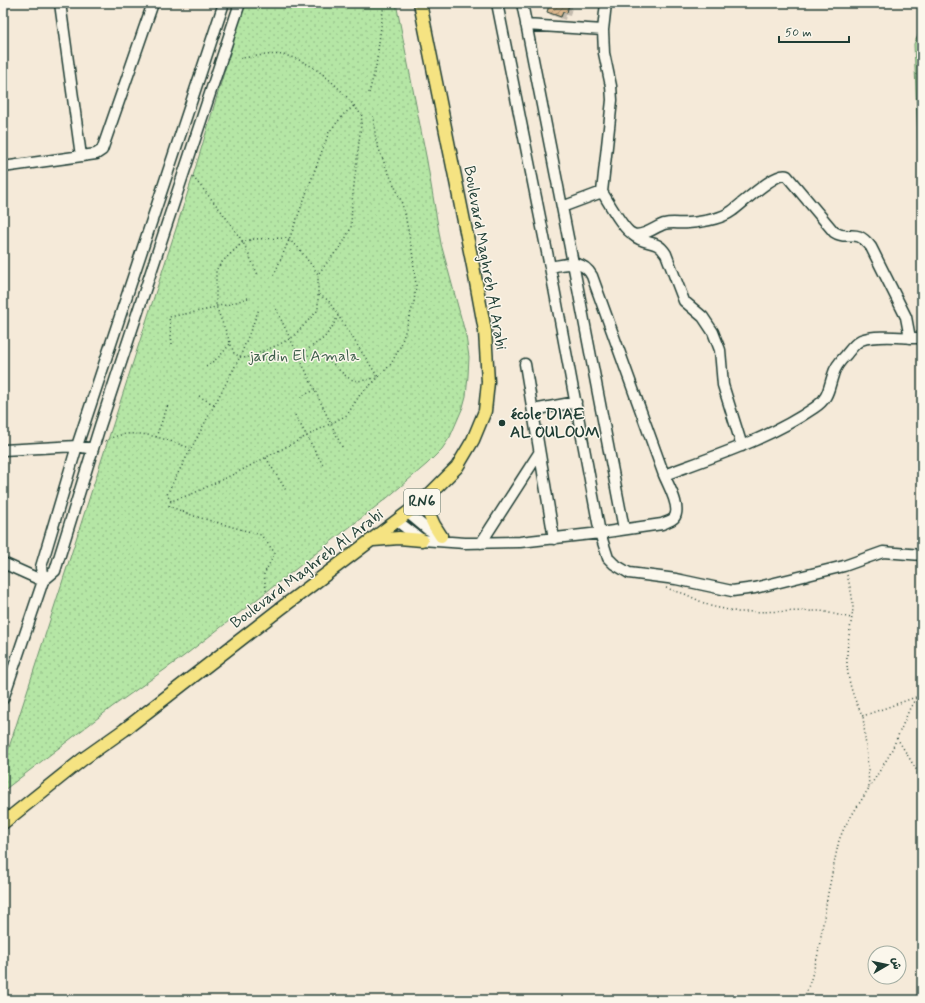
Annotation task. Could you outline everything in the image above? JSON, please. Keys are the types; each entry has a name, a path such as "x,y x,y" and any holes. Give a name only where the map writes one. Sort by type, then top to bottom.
{"main road":[{"name":"Boulevard Maghreb Al Arabi","path":"5,820 423,501 457,467 473,440 485,410 488,382 484,331 473,266 420,3"},
{"path":"423,501 441,536"},
{"path":"372,540 399,538 422,540"}],"street":[{"path":"60,3 81,156"},
{"path":"3,167 96,154 102,150 153,3"},
{"path":"3,699 43,581 41,567 77,446 224,3"},
{"path":"43,581 55,571 93,449 240,3"},
{"path":"497,3 550,267 600,533 608,558 614,564 629,573 676,579 732,591 755,588 844,566 883,552 922,555"},
{"path":"522,3 624,529"},
{"path":"606,3 603,30 604,53 611,86 612,100 602,192 627,230 642,240 655,243 662,247 684,301 703,317 713,332 720,350 723,385 742,446"},
{"path":"526,25 603,30"},
{"path":"633,235 640,234 668,223 688,224 731,212 754,192 781,175 787,176 839,236 859,235 866,239 871,246 906,317 910,338"},
{"path":"562,207 602,192"},
{"path":"397,521 422,540 481,544 554,539 600,533 662,524 674,517 677,509 675,502 594,280 589,270 583,266 573,263 550,267"},
{"path":"115,331 130,336"},
{"path":"664,475 742,446 790,423 823,401 828,395 834,369 850,349 860,340 875,338 922,338"},
{"path":"525,364 554,539"},
{"path":"533,410 576,402"},
{"path":"3,450 77,446 93,449"},
{"path":"481,544 539,453"},
{"path":"408,513 427,529 458,543"},
{"path":"3,563 43,581"}],"path":[{"path":"370,93 376,66 384,3"},
{"path":"240,58 282,55 302,61 319,71 355,105 362,116 352,202 351,228 343,243 318,274"},
{"path":"274,275 329,132 344,114 355,105"},
{"path":"171,501 192,494 266,458 347,414 361,393 391,364 401,345 414,302 416,284 412,251 405,214 400,198 376,141 373,116"},
{"path":"186,168 222,212 242,242 258,275"},
{"path":"286,238 297,246 318,274 319,295 318,310 300,330 290,338 246,358 240,357 234,353 216,306 216,270 242,242 254,239 286,238"},
{"path":"319,295 328,300 360,347 378,377"},
{"path":"172,344 169,318 211,309 216,306 227,305 248,298"},
{"path":"259,309 240,357 167,495 171,501 169,506 194,516 262,535 275,553 264,574 266,590 280,609"},
{"path":"276,309 343,449"},
{"path":"298,356 324,338 338,316"},
{"path":"206,367 220,356 230,344"},
{"path":"262,352 268,366"},
{"path":"298,356 309,354 322,356 333,363 341,373 354,380 378,377"},
{"path":"300,397 315,390"},
{"path":"198,396 214,406"},
{"path":"156,437 168,406"},
{"path":"295,415 323,465"},
{"path":"93,449 110,439 139,434 156,437 191,449"},
{"path":"266,458 287,492"},
{"path":"844,566 851,592 853,608 847,663 849,679 857,706 863,716 868,768 868,788"},
{"path":"662,587 685,594 710,606 738,612 821,611 851,618"},
{"path":"800,1000 806,993 818,954 828,893 840,840 845,826 890,754 910,708 922,688"},
{"path":"863,716 916,697"},
{"path":"897,738 922,779"}],"green space":[{"name":"jardin El Amala","path":"245,3 396,3 427,161 441,244 466,336 469,357 466,396 463,407 450,437 442,449 427,464 387,498 184,656 112,707 3,791 3,766 193,176"},
{"path":"922,27 922,145 918,140 914,44"}],"building":[{"path":"543,3 569,3 567,13 563,12 561,17 547,12 549,5"}],"place":[{"name":"école DIAE AL OULOUM","path":"502,423"}]}
